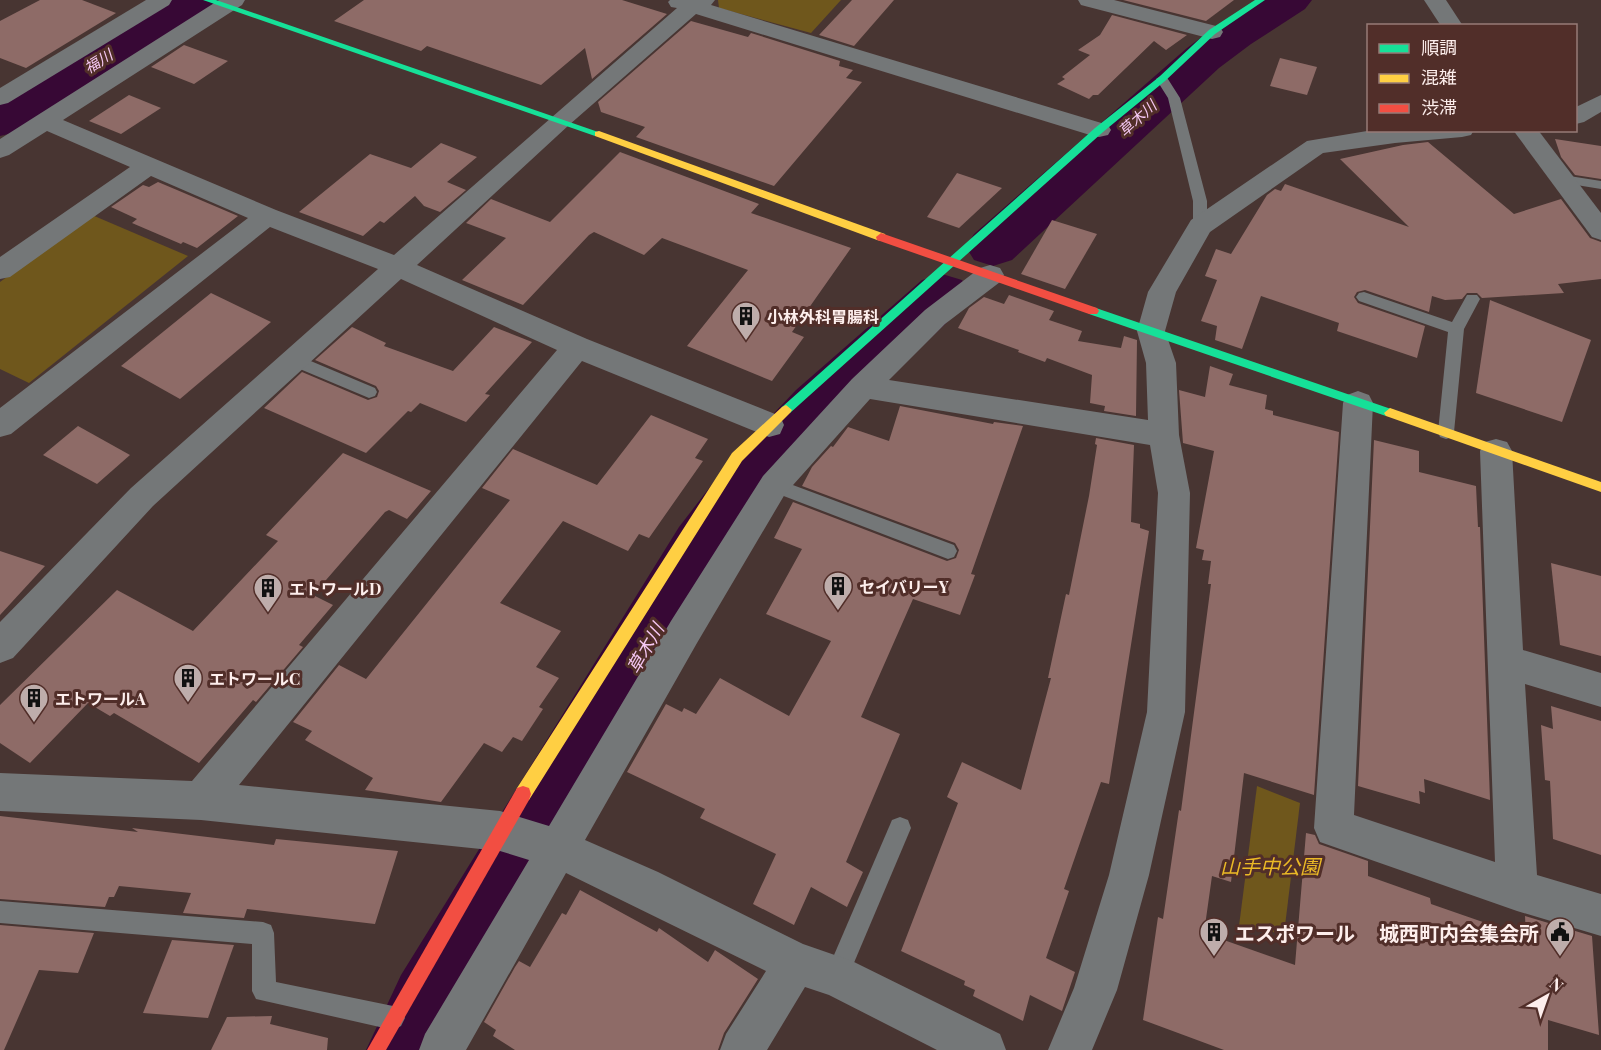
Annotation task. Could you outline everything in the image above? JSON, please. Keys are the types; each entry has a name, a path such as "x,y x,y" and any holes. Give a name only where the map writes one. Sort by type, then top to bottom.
{"street":[{"path":"0,98 161,0"},
{"path":"1089,0 1212,32"},
{"path":"441,1050 531,840 737,457 768,425 1099,130 1166,85 1212,32 1261,0"},
{"path":"1435,0 1451,24"},
{"path":"0,647 141,497 690,2 1099,130"},
{"path":"0,150 220,3 561,120 950,262 1601,487"},
{"path":"1577,116 1601,102"},
{"path":"45,121 267,216 398,267 577,347 768,425"},
{"path":"1070,1050 1095,990 1129,875 1166,712 1174,493 1164,435 1161,363 1151,331 1162,292 1200,226 1316,146 1435,132"},
{"path":"1527,132 1601,231"},
{"path":"0,270 150,165"},
{"path":"0,425 267,216"},
{"path":"376,1050 393,1018 531,840 684,632 774,485 863,387 935,317 990,275"},
{"path":"201,801 577,347"},
{"path":"863,387 1164,435"},
{"path":"1358,403 1334,828 1517,890 1601,915"},
{"path":"1496,451 1508,662 1517,890"},
{"path":"1508,662 1601,690"},
{"path":"0,792 201,801 531,840 643,887 796,963 837,976 984,1050"},
{"path":"742,1050 796,963"}],"lane":[{"path":"1166,85 1200,201 1200,226"},
{"path":"1563,179 1601,185"},
{"path":"1365,297 1456,329"},
{"path":"1446,432 1456,329 1472,299"},
{"path":"294,360 369,392"},
{"path":"774,485 948,551"},
{"path":"837,976 900,828"},
{"path":"0,912 263,933 264,991 393,1018"}],"green space":[{"path":"718,0 841,0 811,33 719,8"},
{"path":"92,215 188,256 29,383 0,369 0,282"},
{"name":"山手中公園","path":"1257,786 1300,803 1284,934 1239,926"}],"building":[{"path":"40,0 82,0 116,13 26,68 0,58 0,21"},
{"path":"364,0 622,0 667,14 592,79 585,48 541,85 427,46 421,51 334,21"},
{"path":"852,0 894,0 854,46 819,35"},
{"path":"1123,0 1234,0 1206,21"},
{"path":"1112,15 1187,35 1166,50 1154,41 1098,95 1093,95 1089,99 1057,84 1065,79 1062,77 1090,55 1078,50 1100,35"},
{"path":"691,21 748,37 751,33 840,61 839,66 853,70 846,78 862,82 774,186 636,137 645,127 601,112 598,102"},
{"path":"184,45 228,61 194,84 151,67"},
{"path":"1280,58 1317,67 1307,95 1270,86"},
{"path":"129,95 161,108 121,134 89,121"},
{"path":"1555,139 1601,146 1601,179 1575,175 1561,157"},
{"path":"1428,142 1514,214 1561,199 1590,238 1601,242 1601,279 1558,284 1564,293 1482,298 1477,293 1467,293 1462,299 1445,300 1432,296 1429,312 1365,290 1357,292 1354,297 1358,303 1425,326 1417,358 1337,331 1339,323 1261,296 1242,349 1215,340 1217,326 1201,321 1217,280 1205,276 1216,249 1231,254 1267,195 1275,189 1281,191 1285,184 1409,227 1340,159"},
{"path":"441,143 477,157 447,182 466,190 440,212 424,206 415,196 384,223 380,221 363,236 299,212 370,154 411,168"},
{"path":"620,152 759,204 751,213 851,248 792,332 804,337 772,381 687,346 748,270 662,238 644,255 594,232 523,305 462,280 506,238 466,223 491,199 550,222"},
{"path":"957,173 1002,188 959,228 927,217"},
{"path":"158,182 238,216 197,248 183,242 181,244 132,223 137,219 111,207 143,185 149,187"},
{"path":"1052,220 1097,234 1065,289 1021,274"},
{"path":"211,293 271,322 180,399 121,366"},
{"path":"1009,295 1054,311 1049,320 1082,331 1078,341 1121,348 1124,336 1137,340 1136,416 1104,411 1105,406 1090,403 1092,375 1047,358 1045,362 958,328 969,308 984,297 1004,304"},
{"path":"1490,300 1591,340 1562,422 1476,393"},
{"path":"352,327 386,343 384,346 453,371 494,327 532,342 485,394 490,395 466,422 420,403 411,412 408,411 366,453 264,408 302,372 368,400 377,397 379,391 376,386 315,360"},
{"path":"1210,366 1233,374 1229,385 1267,395 1265,409 1273,411 1273,415 1339,432 1314,795 1244,773 1231,882 1212,876 1204,933 1295,965 1306,833 1315,835 1319,844 1368,861 1368,876 1430,898 1431,904 1526,937 1525,916 1592,936 1599,1035 1548,1020 1548,1050 1224,1050 1143,1020 1158,917 1163,919 1179,810 1181,811 1211,584 1208,584 1211,561 1202,560 1204,550 1196,548 1214,451 1183,443 1179,390 1205,397"},
{"path":"900,406 993,424 994,422 1023,426 971,574 975,575 960,615 913,599 861,717 900,734 846,862 863,872 847,907 811,887 794,925 753,904 776,854 700,818 705,809 627,772 666,704 682,712 684,708 696,714 720,678 789,716 831,641 766,614 802,549 774,538 793,502 947,561 956,558 959,550 955,543 802,486 812,467 831,446 833,447 848,427 889,441"},
{"path":"651,415 708,439 695,458 703,461 649,538 639,534 628,551 563,521 500,603 561,631 536,667 559,678 539,707 543,709 522,741 513,737 502,752 484,743 441,802 365,790 373,778 305,740 312,731 293,722 339,665 366,679 510,500 482,488 513,449 597,485"},
{"path":"78,426 130,455 97,484 43,455"},
{"path":"1096,438 1134,445 1131,522 1140,524 1140,528 1149,531 1109,784 1101,782 1064,889 1069,891 1046,958 1075,972 1062,1011 1030,995 1023,1021 973,996 975,990 964,985 965,981 901,951 958,803 947,797 962,762 1021,790 1051,678 1048,678 1066,594 1069,595 1089,496 1097,445 1095,444"},
{"path":"1374,440 1419,451 1419,472 1476,486 1478,527 1480,527 1490,800 1424,779 1425,793 1419,791 1420,804 1358,786"},
{"path":"343,453 431,491 407,519 389,510 385,512 313,595 333,605 299,645 303,647 256,702 253,700 199,763 114,713 110,716 88,703 30,763 0,743 0,705 117,590 193,631 278,541 266,535"},
{"path":"0,551 45,566 0,615"},
{"path":"1551,563 1601,576 1601,656 1560,645"},
{"path":"1551,706 1601,721 1601,855 1553,839 1550,781 1545,780 1541,725 1553,729"},
{"path":"0,816 138,832 132,828 274,845 276,839 398,851 375,924 247,909 244,918 183,913 191,893 119,886 114,897 109,897 105,907 0,899"},
{"path":"580,890 657,932 659,928 708,962 715,950 758,979 724,1033 718,1050 515,1050 493,1036 496,1030 484,1022 515,967 519,961 530,967 562,913 566,915"},
{"path":"0,925 94,933 78,973 39,970 4,1050 0,1050"},
{"path":"172,940 234,945 208,1018 143,1013"},
{"path":"272,1016 270,1024 328,1038 327,1050 211,1050 227,1017"}],"waterway":[{"name":"福川","path":"0,121 197,0"},
{"name":"草木川","path":"993,247 1203,58 1235,34 1290,0"},
{"name":"草木川","path":"412,1050 433,1007 703,548 760,471 818,407 942,294"}],"traffic: fast":[{"path":"207,0 599,134"},
{"path":"786,410 1099,130 1162,79 1212,32 1261,0"},
{"path":"1093,311 1390,413"}],"traffic: slow":[{"path":"599,134 881,237"},
{"path":"523,794 737,457 786,410"},
{"path":"1390,413 1601,487"}],"traffic: jam":[{"path":"881,237 1093,311"},
{"path":"376,1050 523,794"}],"place":[{"name":"小林外科胃腸科","path":"746,342"},
{"name":"セイバリーY","path":"838,612"},
{"name":"エトワールD","path":"268,614"},
{"name":"エトワールC","path":"188,704"},
{"name":"エトワールA","path":"34,724"},
{"name":"エスポワール","path":"1214,958"},
{"name":"城西町内会集会所","path":"1560,958"}]}
